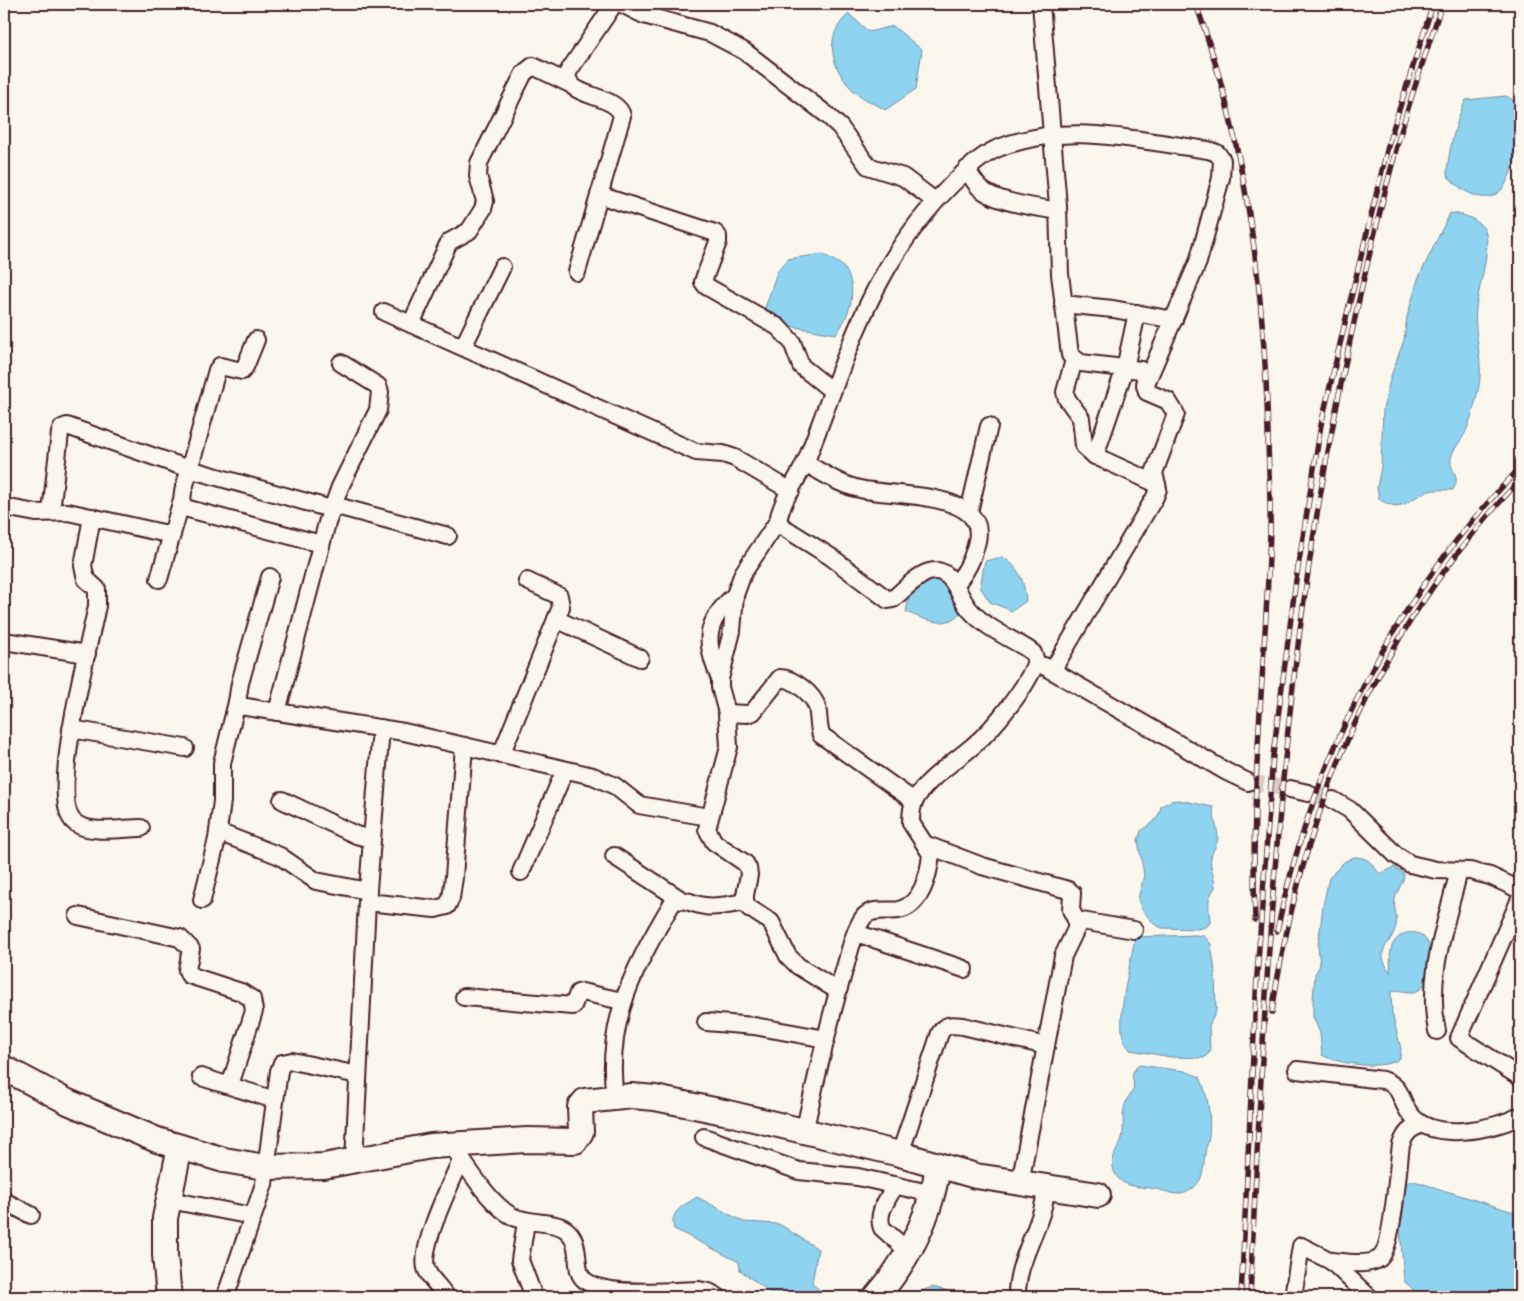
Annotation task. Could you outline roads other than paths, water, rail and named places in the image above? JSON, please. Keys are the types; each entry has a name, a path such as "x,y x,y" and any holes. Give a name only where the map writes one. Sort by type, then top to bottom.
{"street":[{"path":"568,83 568,72 614,4"},
{"path":"622,4 644,16 710,33 744,50 840,127 868,166 903,177 935,201"},
{"path":"1041,4 1058,211 1058,253 1068,349 1074,360 1066,384 1066,399 1081,418 1084,446 1095,456 1157,484"},
{"path":"412,324 449,242 469,231 483,209 485,201 478,176 479,163 528,67 533,66 621,110 621,126 576,272"},
{"path":"838,990 788,956 771,922 749,908 745,902 748,868 709,836 707,829 727,758 727,713 720,687 720,678 732,631 735,595 743,573 778,521 805,463 864,312 887,266 909,232 935,201 967,169 994,150 1052,134 1091,133 1127,137 1217,153 1222,160 1221,178 1198,262 1145,386"},
{"path":"967,169 981,190 989,194 1058,211"},
{"path":"599,195 715,233 718,242 705,276 704,282 706,286 778,327 792,342 801,366 832,390"},
{"path":"463,347 502,267"},
{"path":"1063,304 1137,313 1174,320"},
{"path":"384,312 696,452 723,454 735,458 791,491"},
{"path":"1095,456 1124,368 1137,313"},
{"path":"159,579 217,370 220,366 242,371 256,340"},
{"path":"1052,671 1155,496 1157,484 1154,477 1156,464 1171,432 1176,414 1168,401 1147,392 1144,374 1141,370 1090,364 1074,360"},
{"path":"277,712 332,507 373,421 380,401 378,386 341,363"},
{"path":"52,512 60,433 62,428 67,426 189,469 448,536"},
{"path":"969,512 989,426"},
{"path":"805,463 858,489 950,502 969,512 977,526 978,537 970,566 955,585"},
{"path":"181,503 182,507 186,510 321,544"},
{"path":"4,507 36,513 68,512 172,535"},
{"path":"92,517 84,573 86,579 96,589 98,595 67,752 66,801 68,813 74,822 83,826 94,828 141,828"},
{"path":"778,521 783,527 831,558 888,600 893,599 921,575 929,571 938,571 949,576 969,610 977,618 1033,653 1036,661 1227,772 1248,782"},
{"path":"202,900 218,832 222,763 240,683 270,577"},
{"path":"501,755 561,607 559,596 527,581"},
{"path":"556,619 640,658"},
{"path":"4,641 87,654"},
{"path":"804,1132 838,990 863,917 870,912 900,910 914,902 922,890 931,854 927,845 914,831 911,823 914,801 948,765 993,727 1025,683 1036,661"},
{"path":"727,713 748,714 753,712 780,678 791,680 813,699 817,706 818,726 822,735 914,801"},
{"path":"237,702 240,706 381,728 603,779 639,805 709,817"},
{"path":"354,1161 367,896 381,728"},
{"path":"71,729 184,748"},
{"path":"218,832 280,856 316,881 367,896 436,909 447,906 451,898 454,877 464,746"},
{"path":"521,872 565,770"},
{"path":"1290,790 1308,793"},
{"path":"282,800 356,835 371,839"},
{"path":"1333,800 1350,810 1396,855 1410,864 1436,870 1459,870 1490,876 1520,890"},
{"path":"927,845 982,866 1068,890 1072,893 1072,910 1076,920 1076,929 1063,956 1020,1183"},
{"path":"614,856 680,899 705,906 745,902"},
{"path":"1437,1031 1432,1009 1433,976 1459,870"},
{"path":"613,1089 622,1001 633,974 668,910 673,902 680,899"},
{"path":"1520,899 1459,1038 1520,1077"},
{"path":"78,916 180,938 191,949 188,970 190,975 240,992 252,999 254,1011 230,1086"},
{"path":"1076,920 1134,930"},
{"path":"856,933 964,969"},
{"path":"464,997 573,1006 578,993 582,992 622,1001"},
{"path":"706,1022 754,1026 826,1039"},
{"path":"900,1154 940,1033 944,1027 952,1024 963,1026 1046,1046"},
{"path":"227,1292 252,1216 260,1201 274,1100 282,1063 286,1061 358,1075"},
{"path":"4,1068 68,1102 157,1140 224,1160 265,1167 324,1166 405,1150 457,1152 527,1140 575,1141 581,1132 580,1107 585,1101 613,1089 632,1096 664,1099 900,1154 936,1180"},
{"path":"1297,1070 1383,1080 1393,1084 1401,1093 1409,1113 1420,1125 1433,1130 1449,1131 1492,1127 1520,1116"},
{"path":"201,1077 274,1100"},
{"path":"1330,1261 1373,1261 1381,1257 1389,1238 1401,1145 1404,1136 1411,1128 1420,1125"},
{"path":"704,1137 799,1170 858,1177 895,1186 976,1176 1020,1183 1046,1192 1098,1195"},
{"path":"169,1297 164,1235 180,1147"},
{"path":"457,1152 502,1209 513,1217 526,1222 562,1227 570,1233 575,1241 579,1274 584,1290 610,1292 699,1290 709,1292 718,1297"},
{"path":"446,1297 426,1268 427,1252 457,1152"},
{"path":"876,1297 909,1252 927,1212 936,1180"},
{"path":"895,1186 881,1212 880,1223 882,1228 909,1252"},
{"path":"1017,1297 1020,1267 1046,1192"},
{"path":"169,1200 252,1216"},
{"path":"4,1201 32,1215"},
{"path":"526,1222 520,1260 534,1297"},
{"path":"1293,1297 1301,1246 1330,1261 1369,1297"}],"water":[{"path":"849,14 869,32 893,26 922,50 916,89 885,110 855,92 840,74 835,63 833,43 835,32"},
{"path":"1506,96 1518,104 1521,112 1516,157 1503,188 1489,197 1481,197 1466,191 1447,175 1456,126 1466,100"},
{"path":"1450,213 1464,215 1474,220 1484,229 1486,236 1486,255 1476,308 1480,372 1475,405 1468,426 1451,458 1456,477 1453,490 1429,491 1405,504 1387,504 1379,499 1377,487 1381,467 1383,409 1391,376 1404,340 1407,317 1418,279"},
{"path":"822,254 845,269 851,286 851,303 845,320 836,334 777,324 763,314 777,272 788,259"},
{"path":"1002,557 1017,570 1024,587 1026,601 1012,611 990,602 980,587 985,561"},
{"path":"930,580 948,580 954,584 960,613 954,618 948,621 934,622 906,612 910,591"},
{"path":"1179,800 1213,807 1218,834 1211,861 1215,888 1209,900 1210,923 1206,927 1198,929 1162,928 1154,924 1141,908 1138,899 1144,875 1138,840 1141,831 1156,818 1161,806 1171,801"},
{"path":"1354,857 1364,858 1380,874 1394,867 1404,874 1395,899 1396,926 1383,952 1385,964 1390,972 1392,946 1404,934 1410,932 1420,934 1430,948 1430,968 1423,987 1414,992 1396,990 1391,993 1392,1013 1401,1049 1400,1058 1384,1064 1361,1065 1339,1061 1322,1055 1320,1033 1313,1017 1315,974 1320,965 1318,946 1329,878 1344,862"},
{"path":"1204,936 1211,944 1215,971 1216,1011 1209,1026 1210,1052 1204,1058 1171,1057 1130,1050 1124,1040 1122,1018 1125,989 1135,937"},
{"path":"1138,1065 1185,1071 1200,1077 1203,1084 1209,1113 1209,1138 1203,1170 1198,1184 1185,1193 1177,1194 1136,1187 1124,1183 1115,1174 1113,1159 1122,1138 1125,1105 1134,1086 1132,1074"},
{"path":"1411,1180 1520,1214 1520,1297 1416,1297 1417,1293 1404,1281 1397,1189"},
{"path":"697,1197 744,1222 779,1224 818,1249 812,1283 827,1297 776,1297 740,1270 739,1262 674,1229 675,1213 682,1206"},
{"path":"932,1287 949,1291 952,1297 912,1297 916,1293"}],"tunnel":[{"path":"1248,782 1290,789"},
{"path":"1308,793 1333,800"}],"railway":[{"path":"1196,4 1228,109 1240,162 1257,269 1266,378 1270,530 1256,774 1255,920"},
{"path":"1241,1297 1257,975 1273,755 1296,580 1321,425 1347,314 1390,138 1433,4"},
{"path":"1250,1297 1261,1078 1276,859 1298,641 1314,533 1340,389 1371,247 1403,125 1442,4"},
{"path":"1277,931 1293,867 1313,804 1337,742 1366,682 1398,625 1435,569 1475,517 1520,468"},
{"path":"1272,1012 1286,937 1304,864 1326,794 1354,726 1386,661 1425,598 1469,538 1520,480"}]}
